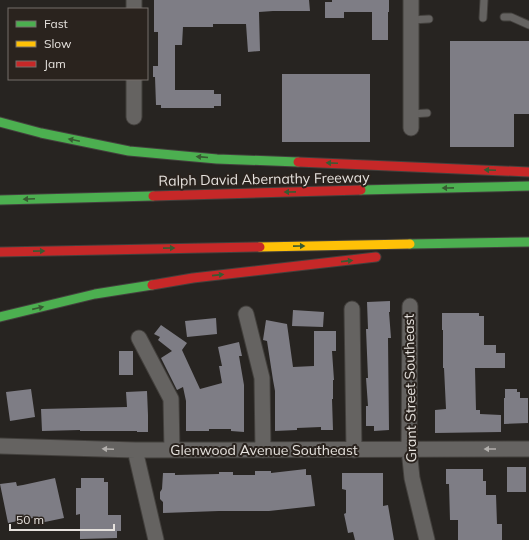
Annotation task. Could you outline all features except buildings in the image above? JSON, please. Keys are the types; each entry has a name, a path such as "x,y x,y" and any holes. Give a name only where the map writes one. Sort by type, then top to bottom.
{"highway":[{"path":"0,122 42,133 129,151 217,159 529,172"},
{"name":"Ralph David Abernathy Freeway","path":"0,200 529,186"},
{"path":"31,190 194,194"},
{"path":"419,252 512,242"},
{"path":"0,252 529,242"},
{"path":"0,317 95,294 193,278 388,256"}],"street":[{"path":"411,0 411,121"},
{"path":"134,80 134,117"},
{"name":"Grant Street Southeast","path":"410,306 409,450 412,478 426,540"},
{"path":"352,309 354,450"},
{"path":"246,314 262,378 263,450"},
{"path":"139,338 171,400 172,450"},
{"name":"Glenwood Avenue Southeast","path":"0,446 135,450 529,449"},
{"path":"135,450 156,540"}],"lane":[{"path":"483,18 484,0"},
{"path":"504,17 511,17 529,25"},
{"path":"411,20 429,19"},
{"path":"411,121 428,113"}],"traffic: fast":[{"path":"0,122 41,133 129,151 217,159 298,162"},
{"path":"361,190 529,186"},
{"path":"0,200 153,196"},
{"path":"410,244 529,242"},
{"path":"0,317 95,294 152,285"}],"traffic: slow":[{"path":"260,247 410,244"}],"traffic: jam":[{"path":"298,162 529,172"},
{"path":"153,196 361,190"},
{"path":"0,252 260,247"},
{"path":"152,285 193,278 376,257"}]}
